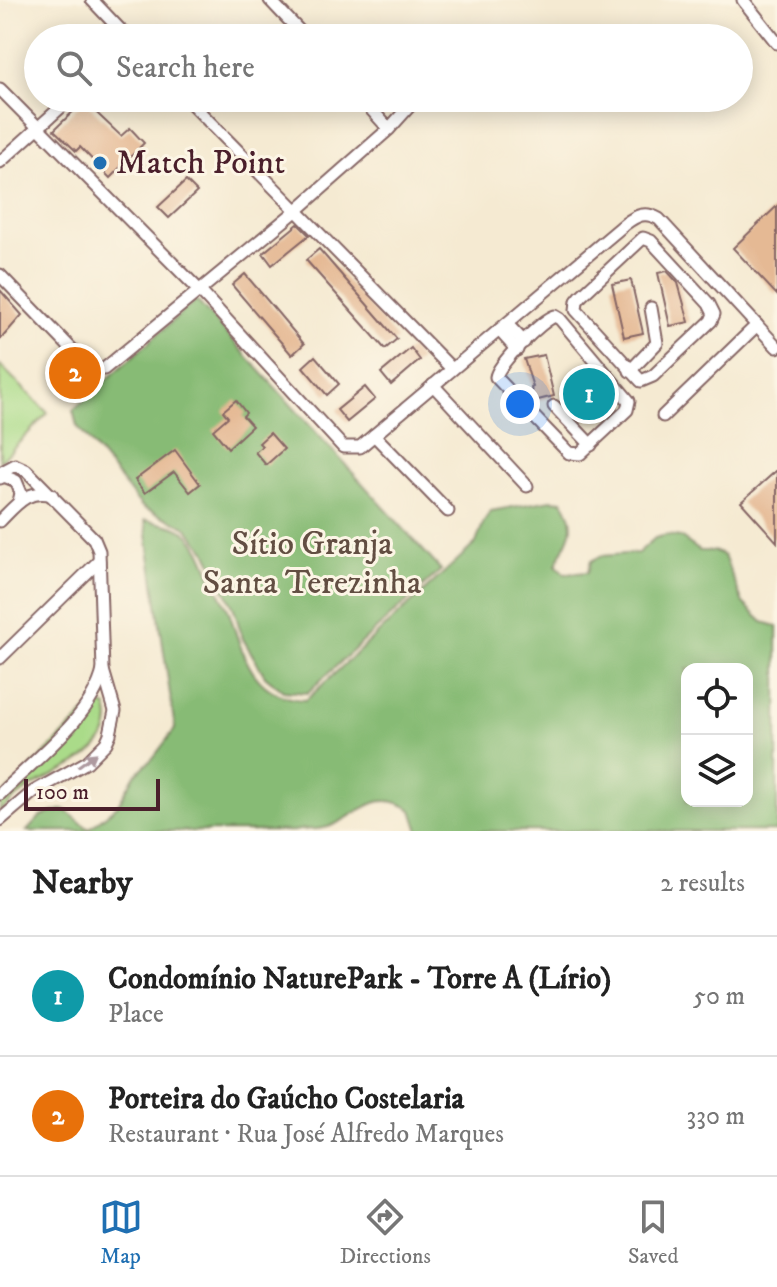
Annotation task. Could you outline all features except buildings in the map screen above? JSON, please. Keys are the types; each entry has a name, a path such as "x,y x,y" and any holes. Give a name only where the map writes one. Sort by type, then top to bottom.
{"street":[{"path":"92,0 115,24"},
{"path":"270,0 293,24"},
{"path":"743,0 777,43"},
{"path":"0,89 199,290 343,447 360,447 634,218 650,214 659,219 777,347"},
{"path":"0,162 56,112"},
{"path":"200,112 452,369"},
{"path":"374,112 389,129"},
{"path":"0,275 86,364 99,370 111,365 297,210 404,112"},
{"path":"647,238 709,304 714,314 711,321 653,376 641,381 630,371 576,310 577,301 637,241 647,238"},
{"path":"595,250 610,267"},
{"path":"630,371 657,343 658,333 651,308"},
{"path":"555,316 629,401 627,410 591,445 580,454 569,453 499,380 496,372 546,319 555,316"},
{"path":"663,416 757,325"},
{"path":"503,327 520,346"},
{"path":"433,385 527,486"},
{"path":"554,406 591,445"},
{"path":"374,435 448,511"},
{"path":"0,820 33,792 94,757 106,743 114,717 114,705 103,670 99,561 94,539 21,466 8,467 0,475 16,481 21,493 19,502"},
{"path":"0,521 33,493 52,495"},
{"path":"0,658 99,561"},
{"path":"0,794 88,705 99,686 103,670"},
{"path":"88,705 99,700 106,701 114,717"}],"green space":[{"name":"Sítio Granja Santa Terezinha","path":"196,300 441,570 307,693 283,691 265,676 243,639 234,609 206,551 185,526 143,508 77,426 73,410"},
{"path":"0,365 48,413 0,462"},
{"path":"551,500 563,501 572,527 556,565 565,574 588,572 591,561 601,556 638,553 655,538 667,535 680,537 700,551 714,551 724,556 743,603 763,622 777,626 777,831 419,831 412,810 388,801 369,805 326,828 294,831 27,831 41,816 64,809 89,829 117,806 135,775 153,758 175,729 145,520 177,528 191,537 226,605 253,672 274,692 306,700 476,543 491,511"},
{"path":"99,704 107,707 109,724 104,738 95,749 82,760 25,791 0,811 0,798 90,708"}],"place":[{"name":"Match Point","path":"100,163"},
{"name":"Porteira do Gaúcho Costelaria","path":"75,373"},
{"name":"Condomínio NaturePark - Torre A (Lírio)","path":"589,394"}]}
